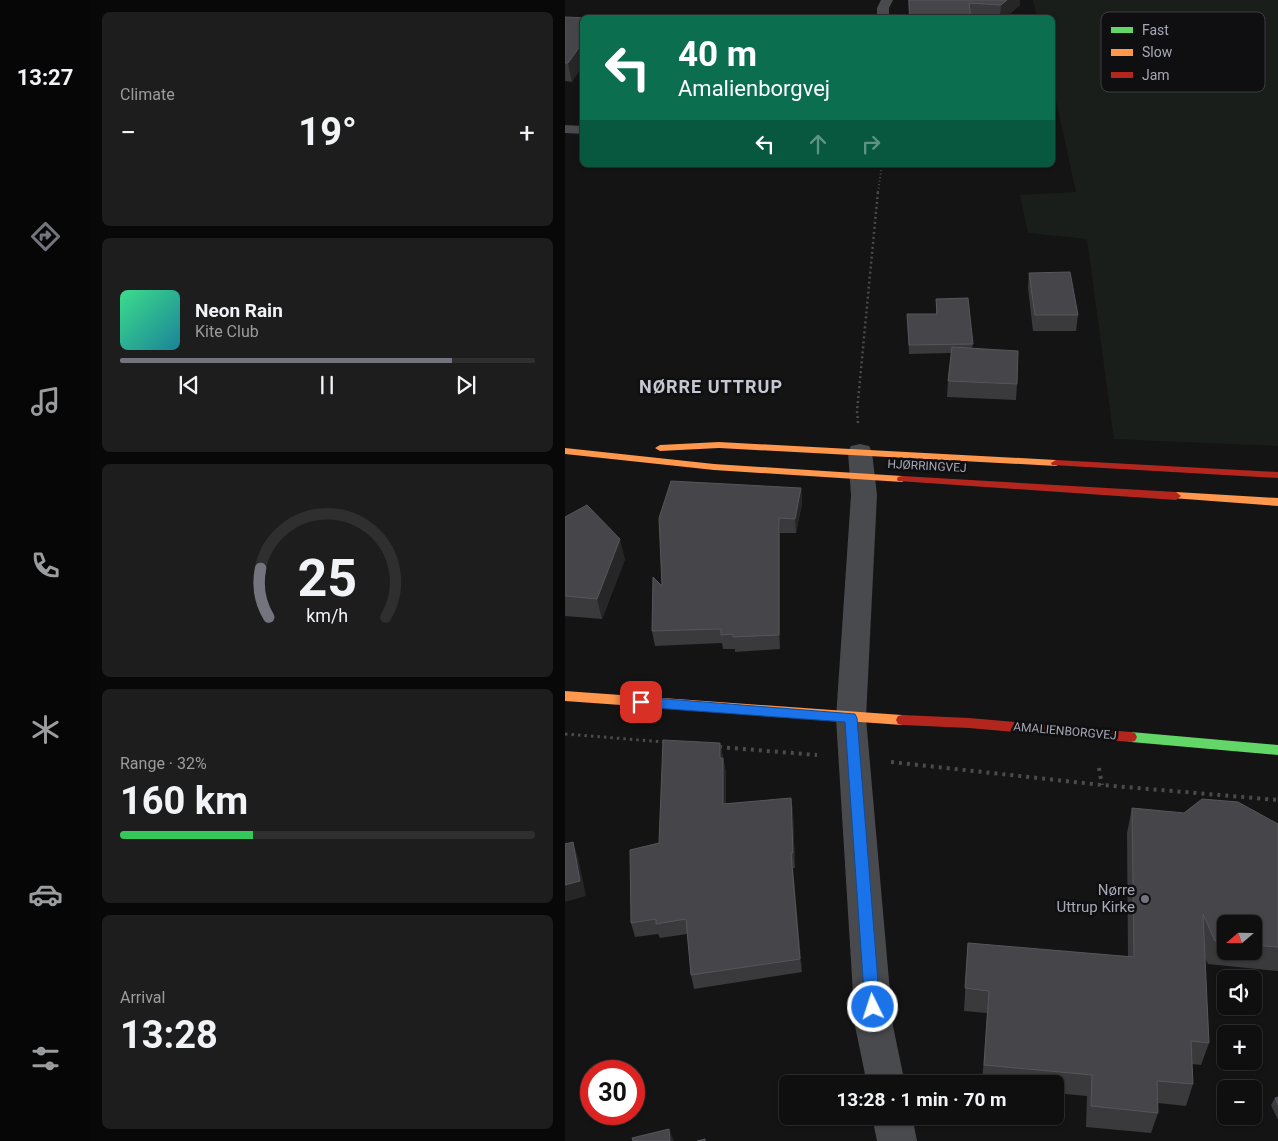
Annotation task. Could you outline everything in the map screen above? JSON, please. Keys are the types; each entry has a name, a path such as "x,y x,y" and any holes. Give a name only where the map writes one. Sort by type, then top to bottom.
{"main road":[{"name":"HJØRRINGVEJ","path":"570,452 719,445 861,464 1278,502"},
{"name":"HJØRRINGVEJ","path":"570,452 714,467 861,464 1278,475"},
{"name":"AMALIENBORGVEJ","path":"565,696 851,718 969,723 1278,750"}],"street":[{"path":"861,464 864,495 851,718 874,1026 884,1075"},
{"path":"894,1125 897,1141"}],"lane":[{"path":"883,15 883,8 887,0"},
{"path":"565,129 580,130"}],"path":[{"path":"861,464 857,410 874,221 882,167"},
{"path":"565,734 671,743"},
{"path":"709,746 854,758 1278,800"}],"shaded area":[{"path":"1033,0 1278,0 1278,446 1114,439 1087,239 1028,233 1020,195 1076,192 1055,96 1055,15 1037,15"}],"building":[{"path":"909,0 1007,0 1001,5 969,3 971,15 910,15"},
{"path":"565,17 580,18 580,46 568,63 565,63"},
{"path":"1070,272 1078,315 1035,315 1029,273"},
{"path":"968,298 973,344 909,345 907,314 937,314 936,299"},
{"path":"952,347 1018,351 1017,384 948,381"},
{"path":"671,481 801,488 795,519 779,518 779,635 733,637 733,634 721,635 721,629 652,631 653,577 662,586 659,518"},
{"path":"587,505 620,539 597,599 565,596 565,517"},
{"path":"663,740 720,743 720,758 723,758 723,804 791,798 793,853 791,853 800,959 691,975 686,919 656,924 656,919 631,923 630,850 659,843"},
{"path":"1202,799 1238,802 1278,824 1278,947 1263,946 1263,915 1217,915 1217,941 1215,941 1203,914 1209,1043 1191,1041 1193,1084 1157,1081 1158,1113 1091,1106 1092,1075 984,1065 989,991 965,988 968,943 1134,957 1132,808 1184,813"},
{"path":"573,842 580,881 565,885 565,844"},
{"path":"669,1129 670,1141 633,1141 632,1138"}],"traffic: fast":[{"path":"1131,737 1278,750"}],"traffic: slow":[{"path":"660,448 719,445 1056,463"},
{"path":"565,451 714,467 902,479"},
{"path":"1176,496 1278,502"},
{"path":"565,696 902,720"}],"traffic: jam":[{"path":"1056,463 1278,475"},
{"path":"902,479 1176,496"},
{"path":"902,720 969,723 1131,737"}],"place":[{"name":"Nørre Uttrup Kirke","path":"1145,899"}],"district":[{"name":"NØRRE UTTRUP","path":"711,386"}],"route":[{"path":"641,702 851,718 873,1007"}]}
